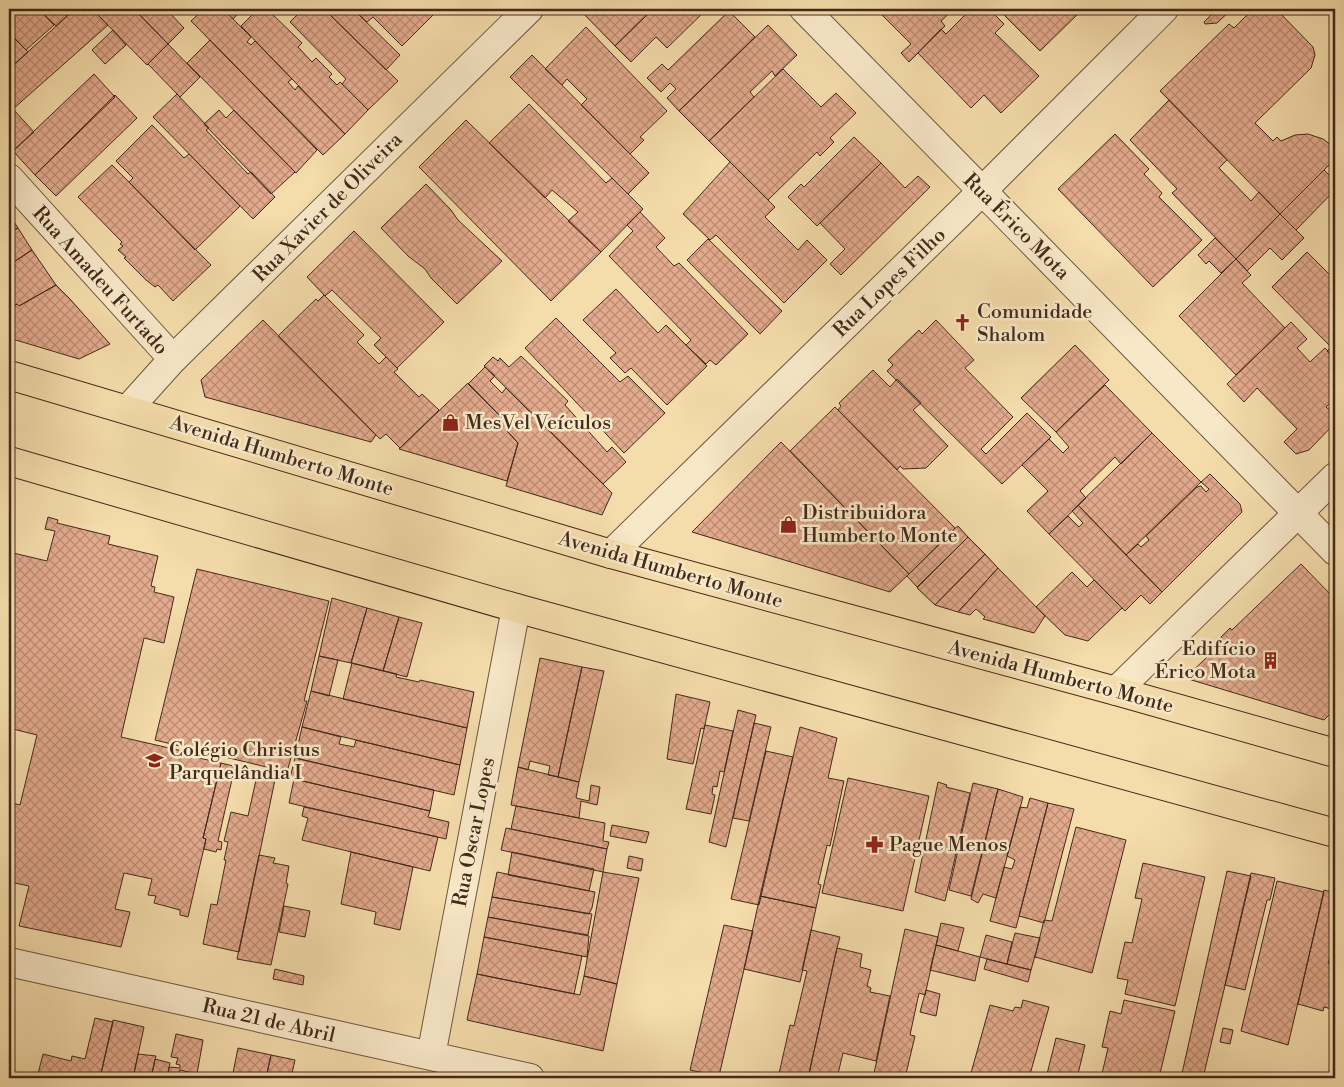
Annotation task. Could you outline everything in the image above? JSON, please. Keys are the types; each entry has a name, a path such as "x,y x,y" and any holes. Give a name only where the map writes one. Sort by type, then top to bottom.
{"main road":[{"name":"Avenida Humberto Monte","path":"9,375 611,554 1116,691 1335,753"},
{"path":"9,461 516,608 1335,833"}],"street":[{"name":"Rua Xavier de Oliveira","path":"128,409 173,359 529,9"},
{"name":"Rua Érico Mota","path":"804,9 1300,512 1335,551"},
{"name":"Rua Lopes Filho","path":"611,554 1164,9"},
{"name":"Rua Amadeu Furtado","path":"9,178 173,359"},
{"path":"1116,691 1335,477"},
{"name":"Rua Oscar Lopes","path":"431,1056 516,608"},
{"name":"Rua 21 de Abril","path":"9,962 431,1056 472,1072 530,1078"}],"building":[{"path":"9,9 38,9 54,25 26,50 9,32 11,24"},
{"path":"38,9 62,9 67,16 56,26"},
{"path":"75,9 92,9 108,25 13,109 34,132 13,151 9,147 9,69"},
{"path":"92,9 134,9 168,44 147,65"},
{"path":"134,9 166,9 184,28 168,44"},
{"path":"204,9 223,9 251,37 247,42 251,45 255,41 292,79 288,82 295,90 298,86 345,134 323,155 191,21"},
{"path":"223,9 243,9 233,19"},
{"path":"258,9 267,9 302,43 298,47 312,62 316,58 332,74 329,77 337,85 340,82 368,110 345,134 241,26"},
{"path":"303,9 324,9 398,81 368,110 342,84 346,79 290,22"},
{"path":"324,9 353,9 400,55 386,70"},
{"path":"353,9 439,9 402,46 373,17 367,22"},
{"path":"579,9 653,9 615,46"},
{"path":"653,9 707,9 667,48 656,37 631,62 615,46"},
{"path":"876,9 954,9 941,21 945,26 909,62 901,53 911,44"},
{"path":"971,9 989,9 1004,24 995,33 1039,76 1001,113 984,95 971,108 918,53 941,29 946,34"},
{"path":"998,9 1077,9 1080,12 1040,51"},
{"path":"1077,9 1093,9 1089,13 1087,10 1083,15"},
{"path":"1217,9 1232,9 1217,23 1205,24 1204,22"},
{"path":"1253,9 1276,9 1313,47 1315,55 1311,68 1255,123 1273,141 1277,137 1281,141 1295,135 1308,134 1323,139 1335,148 1335,159 1280,214 1160,91 1229,24 1234,28"},
{"path":"729,11 755,37 679,111 667,98 676,89 670,83 661,92 647,78 662,64 668,70"},
{"path":"768,25 797,55 775,76 772,71 750,92 754,97 709,141 679,111"},
{"path":"586,27 667,111 640,137 644,140 630,154 581,105 587,99 567,79 562,85 545,69"},
{"path":"113,30 126,45 105,64 92,50"},
{"path":"13,37 28,52 9,69 9,42"},
{"path":"210,40 317,150 296,173 187,63"},
{"path":"168,44 200,77 180,97 148,64"},
{"path":"532,55 649,173 628,194 510,77"},
{"path":"783,69 821,107 836,93 856,113 830,138 834,142 820,156 817,152 768,200 709,141"},
{"path":"94,74 115,97 35,175 13,151"},
{"path":"177,94 209,128 206,130 248,174 251,172 275,197 253,219 153,117"},
{"path":"115,95 137,118 56,196 35,175"},
{"path":"1169,100 1227,160 1219,168 1251,201 1259,192 1280,214 1236,259 1172,193 1177,189 1130,140"},
{"path":"529,104 606,183 612,178 643,209 601,252 568,221 578,212 552,190 545,198 489,143"},
{"path":"219,110 226,118 234,110 295,172 271,194 204,124"},
{"path":"466,120 601,252 551,301 419,167"},
{"path":"152,125 184,158 189,154 240,206 195,250 129,182 133,178 116,161"},
{"path":"1115,134 1149,169 1144,174 1162,193 1159,197 1202,240 1153,287 1058,189"},
{"path":"854,137 881,163 817,226 788,197 801,184 804,187"},
{"path":"730,162 775,207 765,217 798,250 807,240 827,260 784,303 716,235 710,240 683,214"},
{"path":"881,163 905,188 918,176 930,187 841,275 830,264 845,249 820,223"},
{"path":"112,165 211,265 173,301 158,285 155,287 146,280 124,258 126,257 118,250 123,246 120,244 122,242 78,197"},
{"path":"1324,170 1335,181 1335,190 1296,230 1280,214"},
{"path":"426,184 458,220 502,261 457,304 431,278 425,269 408,256 381,228"},
{"path":"640,212 665,238 656,247 674,266 679,263 748,334 716,365 710,360 706,364 686,345 691,340 609,256 633,231 627,225"},
{"path":"9,214 18,228 9,233"},
{"path":"1280,214 1304,238 1282,260 1270,248 1247,271 1236,259"},
{"path":"18,228 32,250 9,265 9,233"},
{"path":"354,231 444,322 397,368 374,345 381,338 332,290 325,296 307,277"},
{"path":"1215,238 1236,259 1221,273 1209,261 1206,264 1198,255"},
{"path":"708,239 782,311 760,334 687,260"},
{"path":"32,250 56,285 19,306 17,304 9,309 9,265"},
{"path":"1307,252 1335,280 1335,359 1327,351 1331,347 1272,287"},
{"path":"1236,259 1251,275 1242,283 1285,328 1236,375 1179,316"},
{"path":"56,285 110,344 79,359 9,338 9,309 17,304 19,306"},
{"path":"616,289 658,333 666,325 707,366 667,405 631,368 625,373 610,358 616,353 583,320"},
{"path":"324,295 364,335 357,342 379,364 386,357 398,369 394,372 419,397 422,394 439,410 400,448 386,434 380,439 278,336 316,299 318,301"},
{"path":"556,318 620,382 628,376 665,413 624,453 525,348"},
{"path":"263,320 376,435 371,442 205,397 201,380"},
{"path":"936,320 974,360 965,368 1013,417 981,449 986,454 1027,413 1051,437 1002,484 887,371 893,365 888,360 919,330 922,334"},
{"path":"1291,322 1307,339 1297,348 1310,362 1325,348 1335,359 1335,398 1326,407 1335,415 1335,423 1309,450 1296,454 1284,442 1297,429 1257,388 1244,402 1227,384"},
{"path":"1075,345 1109,380 1056,432 1021,398"},
{"path":"521,356 568,401 565,405 607,452 612,447 626,462 603,484 484,366 493,357 498,361 500,358 509,367"},
{"path":"485,367 495,376 490,381 502,393 506,388 612,493 602,515 506,486 518,443 507,431 511,427 468,384"},
{"path":"873,370 890,387 897,379 921,403 913,410 948,446 926,468 903,469 900,466 897,470 838,410 841,406 839,403"},
{"path":"468,383 511,427 507,431 518,443 507,481 399,449"},
{"path":"1105,385 1152,433 1121,464 1115,457 1080,491 1086,498 1049,534 1027,511 1048,491 1022,465 1049,439 1063,453 1069,447 1056,432"},
{"path":"835,407 955,528 909,574 790,451"},
{"path":"1152,433 1201,482 1126,555 1078,505"},
{"path":"781,442 909,574 890,592 692,532"},
{"path":"1210,474 1240,504 1242,512 1162,592 1126,555 1138,544 1141,547 1149,540 1146,536 1197,487 1201,486 1206,492 1209,489 1201,482"},
{"path":"1078,505 1162,592 1150,604 1141,595 1125,611 1049,534 1068,516 1079,527 1083,523 1072,511"},
{"path":"48,517 58,520 57,523 110,536 108,544 158,556 151,586 155,587 154,592 174,597 164,643 144,638 121,737 191,753 190,756 221,763 203,838 206,839 188,917 180,915 180,910 154,903 156,896 148,895 152,879 124,873 115,909 130,912 121,947 19,926 29,886 10,882 9,886 9,802 20,805 37,735 9,728 9,552 47,561 55,531 45,529"},
{"path":"958,526 968,537 917,587 907,576 950,534 953,538 957,534 953,530"},
{"path":"968,537 985,554 935,605 917,588"},
{"path":"985,554 998,568 958,612 935,605"},
{"name":"Edifício Érico Mota","path":"1301,564 1335,599 1335,709 1324,720 1185,678 1224,641 1221,637 1230,628 1232,630"},
{"path":"998,568 1045,616 1034,633 983,619 985,617 976,609 970,615 958,612"},
{"path":"197,569 329,601 304,701 307,701 287,772 155,740"},
{"path":"1072,572 1087,587 1094,580 1122,608 1088,641 1065,635 1036,607"},
{"path":"332,598 367,608 351,663 319,656"},
{"path":"367,608 399,617 383,671 351,663"},
{"path":"399,617 422,623 407,677 383,671"},
{"path":"319,656 338,660 329,696 311,691"},
{"path":"540,658 582,667 558,777 548,775 550,766 530,761 528,770 518,767"},
{"path":"352,663 397,674 396,677 419,682 420,680 474,692 467,728 343,699"},
{"path":"582,667 604,671 579,782 558,777"},
{"path":"311,691 467,728 460,765 302,727"},
{"path":"676,694 710,702 704,729 701,728 693,764 667,759"},
{"path":"738,710 756,715 726,847 709,842"},
{"path":"754,723 771,727 749,821 733,818"},
{"path":"705,725 733,731 724,772 720,771 717,787 713,786 712,794 715,795 711,814 686,809"},
{"path":"302,727 341,737 339,744 354,747 356,740 460,765 454,795 295,758"},
{"path":"800,727 837,738 828,778 844,781 830,846 827,845 818,884 821,885 816,908 760,896"},
{"path":"766,751 793,757 759,905 731,899"},
{"path":"295,758 434,790 430,811 290,778"},
{"path":"221,763 250,770 248,778 233,775 218,841 222,842 221,850 217,849 216,852 204,849 206,839 203,838"},
{"path":"518,767 579,782 576,798 589,801 591,785 600,787 597,805 581,801 579,818 511,805"},
{"path":"258,771 276,775 239,952 203,944 211,904 217,905 228,842 224,841 231,812 248,816"},
{"name":"Pague Menos","path":"848,778 929,796 903,911 822,893"},
{"path":"294,779 430,811 428,817 449,822 446,839 289,803"},
{"path":"938,782 947,785 946,787 970,793 945,901 915,892"},
{"path":"973,783 998,789 985,841 981,840 979,847 983,848 971,896 949,890"},
{"path":"998,789 1023,797 996,898 983,894 978,903 971,899"},
{"path":"1030,798 1048,803 1016,928 990,921 1004,867 1012,869 1015,860 1007,856 1020,807 1027,808"},
{"path":"1048,803 1074,809 1044,923 1019,916"},
{"path":"516,806 605,823 603,841 609,842 607,849 511,829"},
{"path":"304,807 438,837 430,871 302,840 308,818 302,816"},
{"path":"612,825 649,832 646,843 610,836"},
{"path":"1076,827 1126,840 1092,973 1035,957 1044,920 1052,921"},
{"path":"506,828 607,849 603,872 501,850"},
{"path":"351,852 413,867 400,930 374,924 376,912 341,904"},
{"path":"512,852 594,869 589,891 508,875"},
{"path":"259,855 275,858 273,863 289,866 286,883 288,884 271,965 237,959"},
{"path":"629,856 643,859 641,871 627,868"},
{"path":"1143,863 1205,877 1175,1006 1125,994 1128,980 1117,978 1125,942 1132,943 1142,899 1135,898"},
{"path":"1227,871 1251,876 1203,1078 1181,1078"},
{"path":"497,872 595,892 592,908 589,914 492,897"},
{"path":"603,872 639,878 617,984 584,976"},
{"path":"1251,873 1275,878 1270,900 1267,900 1245,990 1225,985"},
{"path":"1277,881 1324,892 1288,1045 1241,1031"},
{"path":"1324,890 1335,893 1335,943 1328,963 1335,965 1335,1010 1324,1007 1323,1011 1298,1004"},
{"path":"760,896 816,908 800,982 744,969"},
{"path":"492,897 592,914 588,935 488,917"},
{"path":"284,906 310,911 305,937 279,932"},
{"path":"488,917 589,936 587,957 484,937"},
{"path":"941,923 964,928 958,951 936,945"},
{"path":"724,925 753,931 719,1076 690,1070"},
{"path":"905,929 938,937 925,995 919,993 910,1035 915,1036 905,1078 873,1078"},
{"path":"811,930 840,937 808,1078 778,1078 790,1025 794,1026 807,971 802,970"},
{"path":"1015,933 1040,938 1031,970 1007,964"},
{"path":"986,935 1012,942 1007,964 980,957"},
{"path":"484,937 582,956 574,994 477,974"},
{"path":"936,945 980,957 975,981 930,970"},
{"path":"837,948 862,954 860,967 871,970 867,986 871,988 870,992 890,996 876,1061 843,1053 837,1078 808,1078"},
{"path":"987,959 1031,970 1028,982 984,969"},
{"path":"275,969 304,976 303,985 273,979"},
{"path":"477,974 580,995 584,976 617,984 603,1051 467,1020"},
{"path":"926,990 940,994 936,1016 920,1012"},
{"path":"1023,1000 1049,1007 1029,1078 992,1078 971,1073 990,1005 1013,1011 1015,1007 1021,1008"},
{"path":"1124,1000 1175,1011 1159,1078 1101,1078 1108,1048 1102,1047 1110,1011 1121,1014"},
{"path":"95,1018 113,1022 100,1078 37,1078 43,1054 71,1061 72,1056 85,1059"},
{"path":"113,1020 144,1027 133,1078 100,1078"},
{"path":"1223,1028 1233,1030 1230,1044 1220,1042"},
{"path":"176,1034 203,1040 197,1074 180,1070 178,1078 167,1078 169,1067 180,1068 180,1065 176,1064 178,1058 171,1057"},
{"path":"1056,1038 1085,1045 1077,1078 1046,1078"},
{"path":"238,1048 271,1055 266,1078 232,1078"},
{"path":"138,1054 156,1056 151,1078 133,1078"},
{"path":"271,1055 295,1060 291,1078 266,1078"},
{"path":"155,1059 170,1063 167,1078 151,1078"}],"place":[{"name":"Comunidade Shalom","path":"963,322"},
{"name":"MesVel Veículos","path":"451,422"},
{"name":"Distribuidora Humberto Monte","path":"788,524"},
{"name":"Edifício Érico Mota","path":"1270,660"},
{"name":"Colégio Christus Parquelândia I","path":"155,761"},
{"name":"Pague Menos","path":"875,844"}]}
